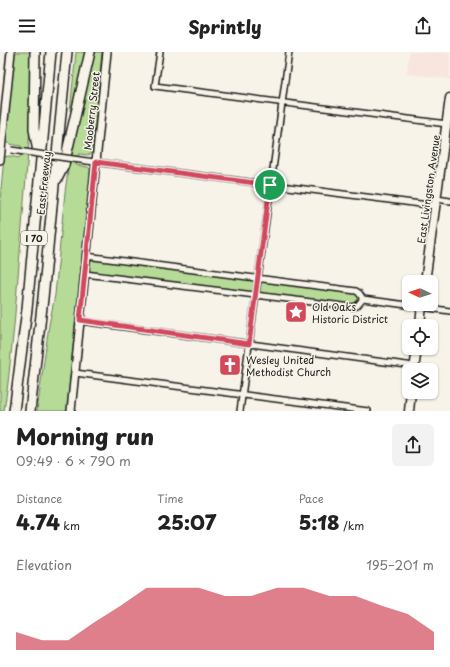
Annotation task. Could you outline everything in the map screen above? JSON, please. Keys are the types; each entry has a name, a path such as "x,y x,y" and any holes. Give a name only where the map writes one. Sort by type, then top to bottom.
{"highway":[{"path":"35,52 34,129 40,166"},
{"name":"East Freeway","path":"14,411 27,309 51,52"},
{"name":"East Freeway","path":"30,411 43,298 67,52"},
{"path":"54,186 64,165 90,52"}],"main road":[{"name":"East Livingston Avenue","path":"426,275 450,104"},
{"path":"409,411 410,399"}],"street":[{"path":"0,160 11,52"},
{"name":"Mooberry Street","path":"71,411 107,52"},
{"path":"160,52 155,86 446,124"},
{"path":"240,411 289,52"},
{"path":"1,149 270,185 436,203 450,201"},
{"path":"86,256 356,291 363,299"},
{"path":"85,274 352,307 357,306 363,299"},
{"path":"363,299 402,303"},
{"path":"438,308 450,311"},
{"path":"80,320 402,366"},
{"path":"75,373 368,411"}],"shaded area":[{"path":"409,52 450,52 450,79 407,74"}],"green space":[{"path":"14,52 31,52 31,115 14,326 4,411 0,411 0,200 4,157 9,156 20,158 21,146 5,142"},
{"path":"76,52 86,52 73,111 70,111"},
{"path":"95,52 102,52 92,153 89,155 79,154 76,165 88,167 90,169 67,411 37,411 49,325 55,295 65,192 71,149"},
{"path":"88,257 357,292 363,299 357,306 87,273"}],"place":[{"name":"Old Oaks Historic District","path":"296,312"},
{"name":"Wesley United Methodist Church","path":"230,365"}],"route":[{"path":"96,162 270,185 249,344 80,320 96,162"}]}
